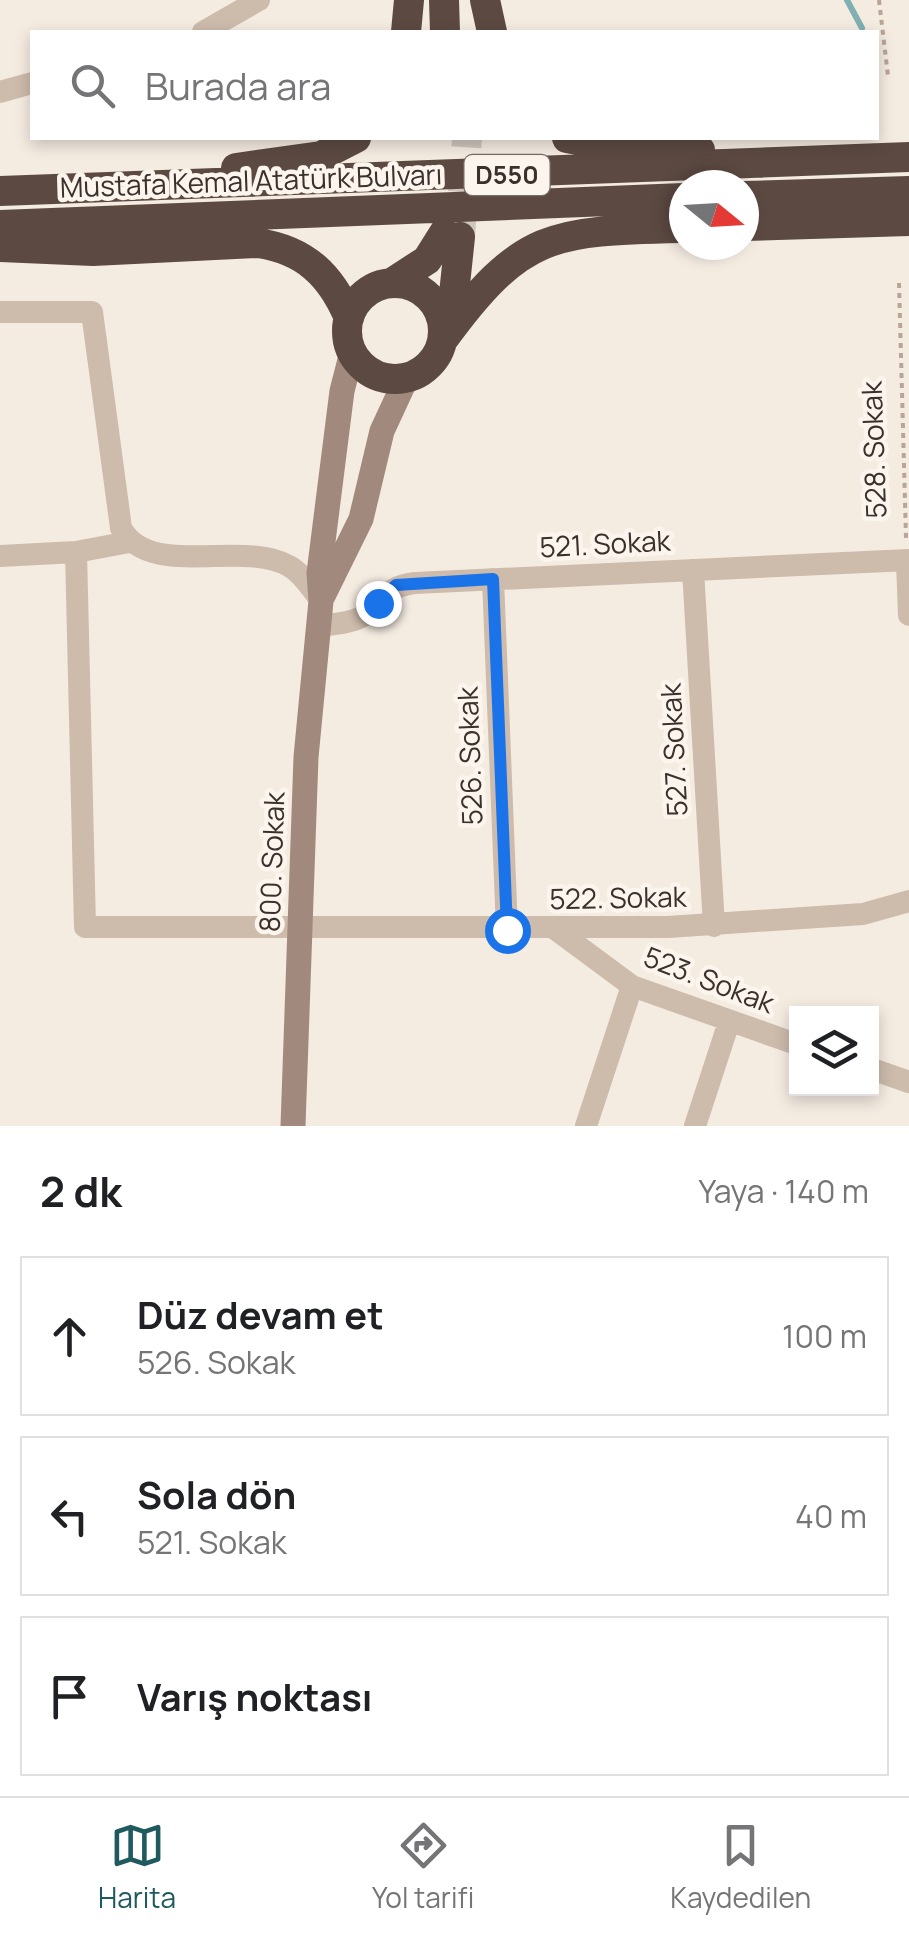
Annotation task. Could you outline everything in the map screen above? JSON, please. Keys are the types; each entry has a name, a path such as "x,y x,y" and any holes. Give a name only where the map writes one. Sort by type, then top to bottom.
{"highway":[{"path":"406,30 409,0"},
{"path":"444,0 445,30"},
{"path":"465,0 466,30"},
{"path":"485,0 492,30"},
{"path":"104,189 321,156 352,140"},
{"path":"580,140 853,162"},
{"name":"D550","path":"0,191 909,157"},
{"path":"759,195 909,190"},
{"name":"Mustafa Kemal Atatürk Bulvarı","path":"0,224 669,199"},
{"path":"759,226 909,222"},
{"path":"442,330 480,288 521,252 604,230 669,228"},
{"path":"0,247 93,251 258,243 284,247 309,260 326,277 349,318 352,352 375,374 407,378 430,364 454,294 452,235 428,260 393,282 365,293 349,318"},
{"path":"393,282 424,292 442,330"}],"street":[{"path":"206,30 258,0"},
{"path":"0,92 30,84"},
{"path":"0,312 92,312 121,528 129,542"},
{"name":"800. Sokak","path":"294,1126 306,757 324,524 352,352"},
{"name":"800. Sokak","path":"320,614 361,519 382,431 407,378"},
{"path":"0,556 76,552 129,542 157,554 274,560 298,572 320,614"},
{"name":"522. Sokak","path":"76,552 85,926 507,930 714,926 863,914 909,901"},
{"path":"908,560 909,615"},
{"name":"521. Sokak","path":"320,614 364,616 396,585 908,560"},
{"name":"527. Sokak","path":"693,570 714,926"},
{"name":"526. Sokak","path":"493,579 507,930"},
{"name":"523. Sokak","path":"556,929 632,986 789,1042"},
{"path":"586,1126 632,986"},
{"path":"695,1126 729,1022"},
{"path":"879,1072 909,1082"}],"path":[{"path":"880,0 888,76"},
{"name":"528. Sokak","path":"899,283 908,560"}],"waterway":[{"path":"847,0 862,28"}],"tunnel":[{"path":"460,237 467,140"}],"route":[{"path":"378,603 396,585 493,579 507,930"}]}
